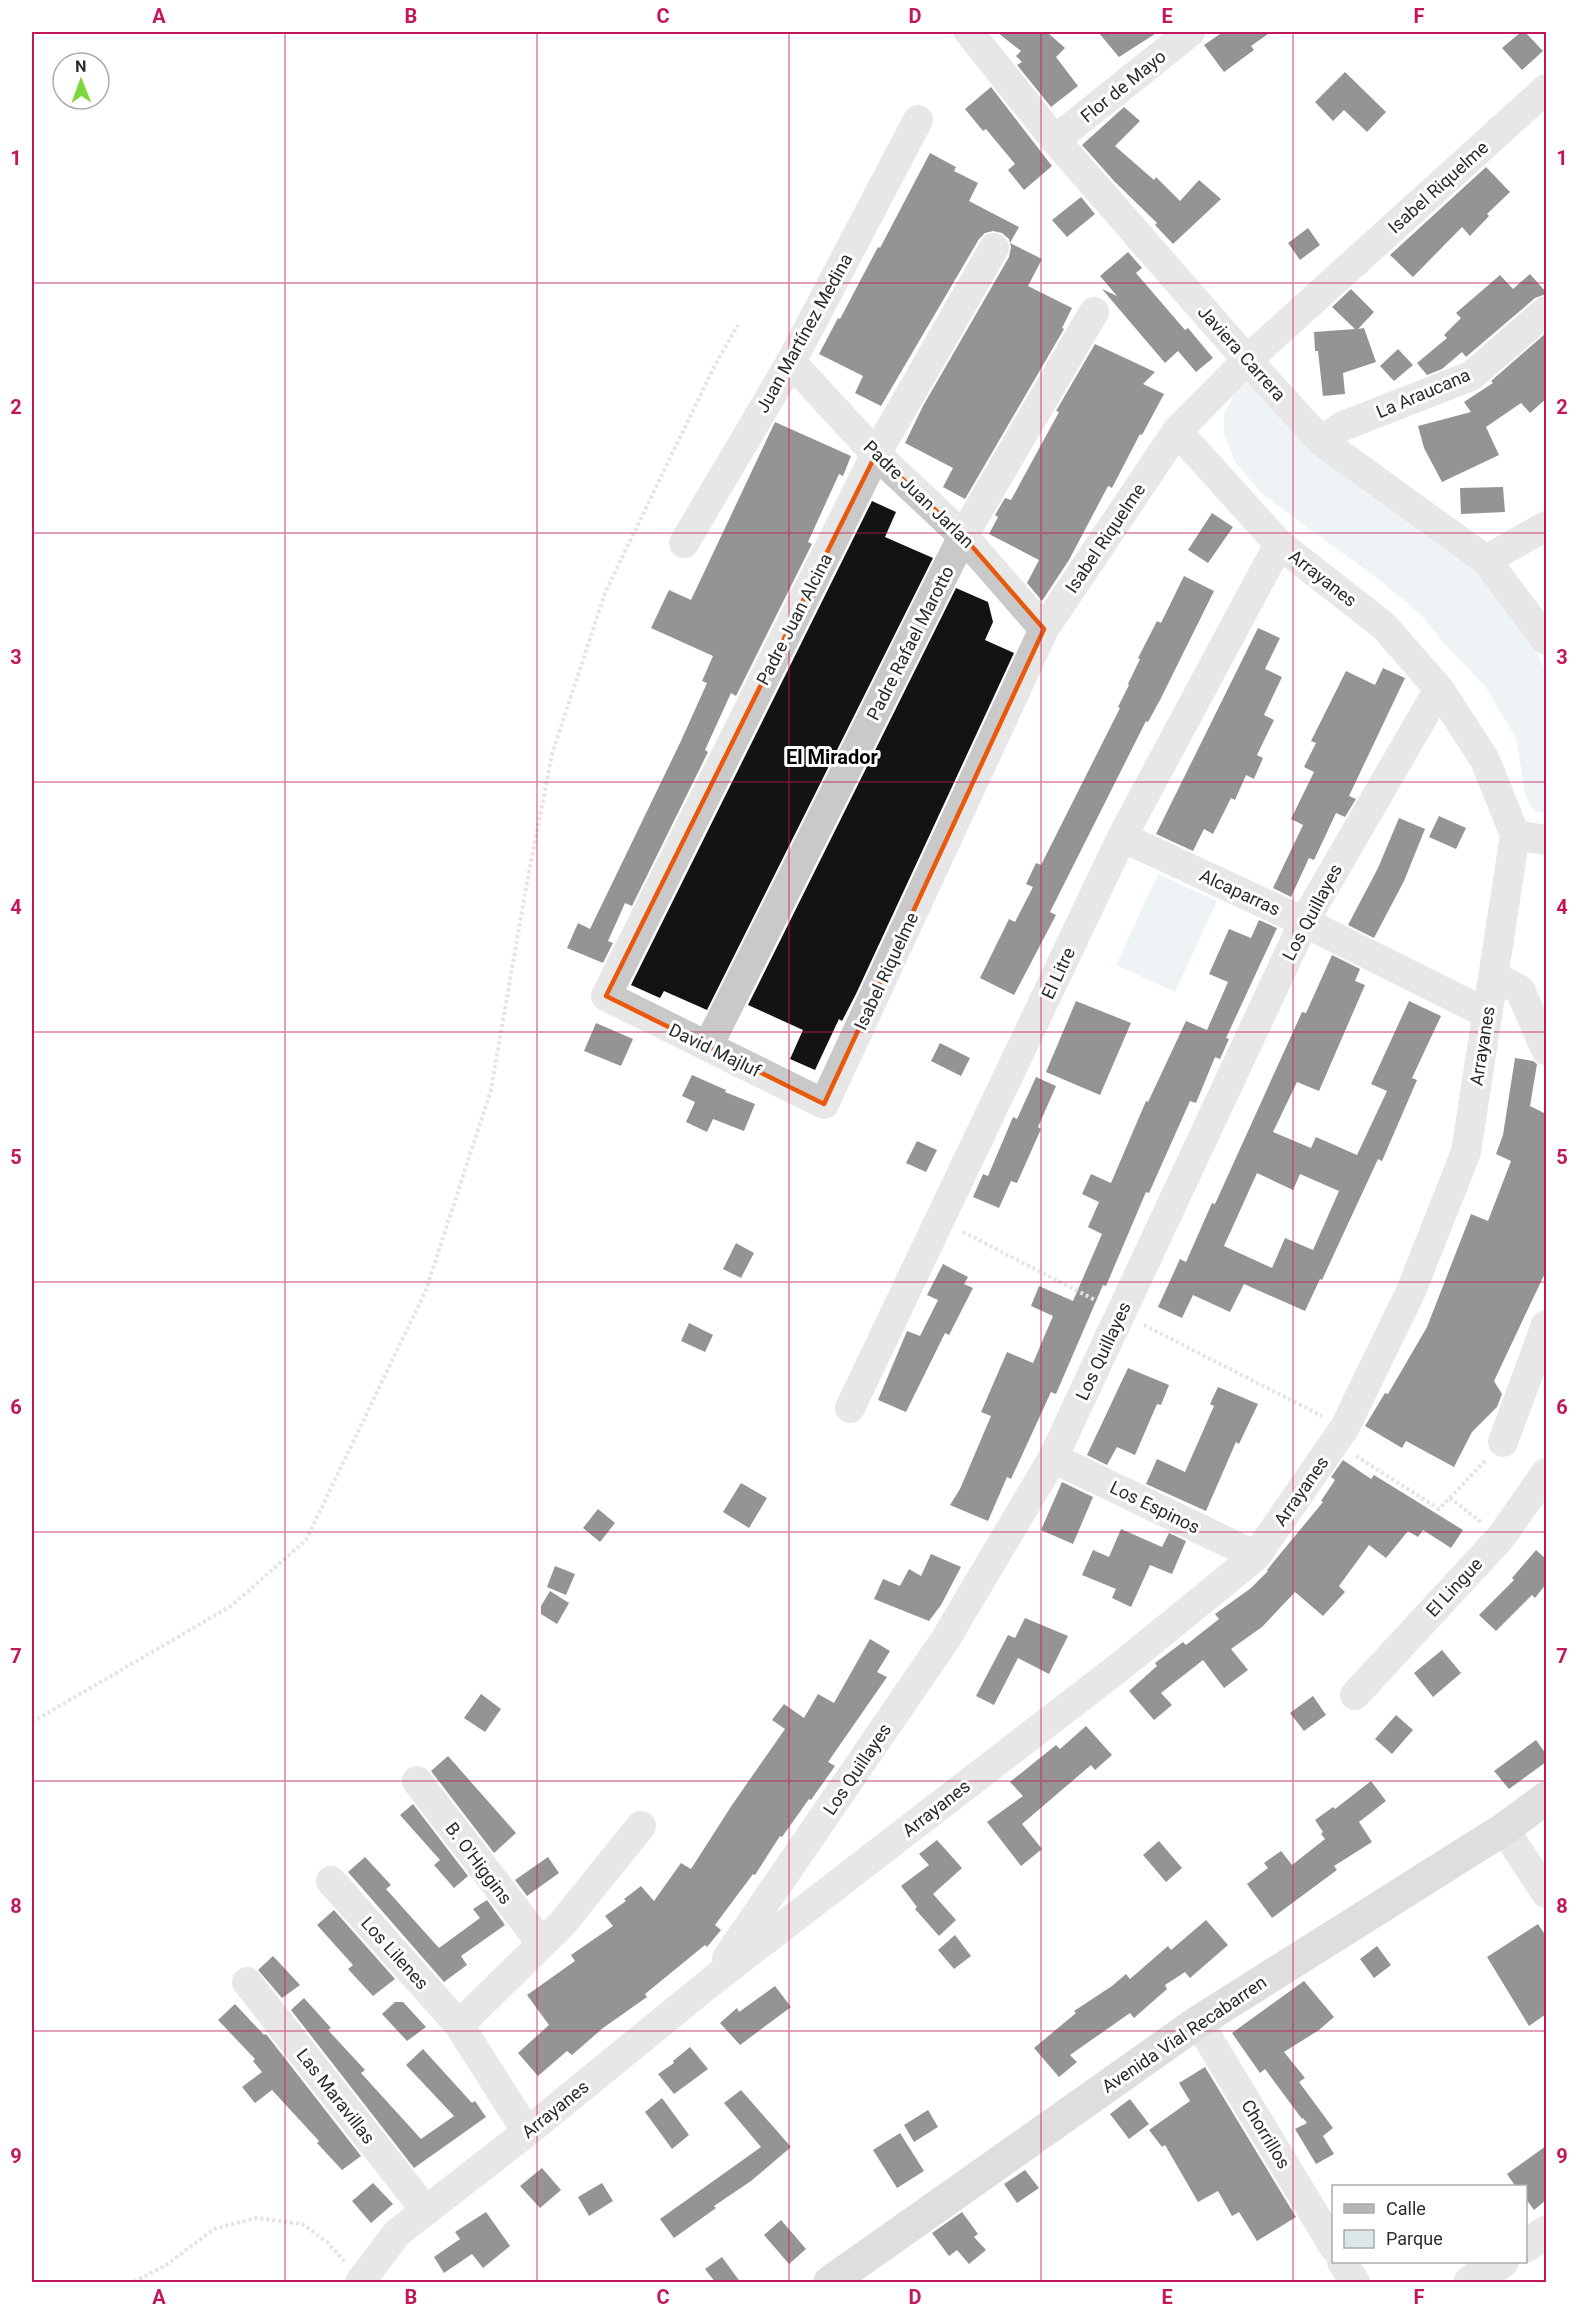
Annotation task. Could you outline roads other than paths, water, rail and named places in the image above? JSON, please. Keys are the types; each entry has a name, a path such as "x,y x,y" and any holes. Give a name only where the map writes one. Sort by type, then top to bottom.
{"main road":[{"name":"Avenida Vial Recabarren","path":"830,2283 1198,2022 1504,1829 1546,1798"}],"street":[{"name":"Javiera Carrera","path":"969,32 1055,140 1247,360 1321,441 1486,560 1546,640"},
{"name":"Flor de Mayo","path":"1055,140 1190,32"},
{"name":"Isabel Riquelme","path":"824,1104 1044,629 1177,431 1247,360 1546,89"},
{"name":"Juan Martínez Medina","path":"684,543 791,362 918,120"},
{"name":"Padre Juan Alcina","path":"606,996 876,454 994,248"},
{"name":"La Araucana","path":"1321,441 1343,426 1471,376 1546,311"},
{"name":"Padre Rafael Marotto","path":"708,1046 963,536 1094,312"},
{"name":"Padre Juan Jarlan","path":"791,362 876,454 963,536 1044,629"},
{"name":"Arrayanes","path":"361,2282 397,2233 527,2132 712,1981 1122,1665 1256,1556 1345,1427 1411,1291 1466,1152 1515,835 1485,760 1438,688 1384,626 1279,544 1177,431"},
{"path":"1486,560 1546,526"},
{"name":"El Litre","path":"850,1408 1122,837 1279,544"},
{"name":"Los Quillayes","path":"712,1981 945,1640 1053,1458 1304,922 1438,688"},
{"path":"1515,835 1546,840"},
{"name":"Alcaparras","path":"1122,837 1304,922 1486,1013"},
{"path":"1494,976 1520,990 1546,1050"},
{"name":"David Majluf","path":"606,996 824,1104"},
{"path":"1503,1442 1546,1325"},
{"name":"Los Espinos","path":"1053,1458 1256,1556"},
{"name":"El Lingue","path":"1355,1695 1501,1537 1546,1473"},
{"name":"B. O'Higgins","path":"417,1781 542,1944"},
{"path":"527,2132 459,2025 561,1925 641,1826"},
{"path":"1504,1829 1546,1893"},
{"name":"Los Lilenes","path":"331,1881 459,2025"},
{"name":"Las Maravillas","path":"247,1982 426,2211"},
{"name":"Chorrillos","path":"1198,2022 1332,2244"},
{"path":"1527,2245 1546,2232"},
{"path":"1343,2263 1355,2283"},
{"path":"1470,2283 1500,2263"}],"district":[{"name":"El Mirador","path":"832,757"}]}
